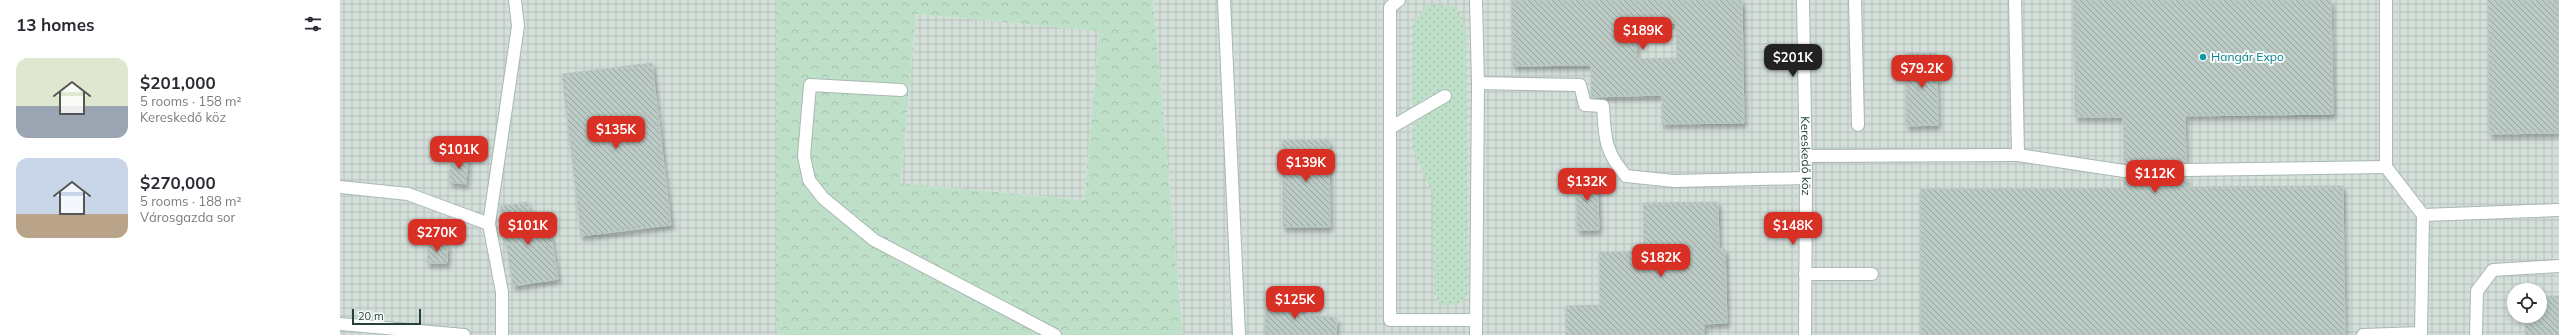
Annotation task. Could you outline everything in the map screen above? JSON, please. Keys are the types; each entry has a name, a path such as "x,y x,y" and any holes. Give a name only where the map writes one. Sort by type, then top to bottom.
{"street":[{"path":"502,335 501,288 489,224 518,26 515,0"},
{"path":"1224,0 1239,335"},
{"path":"1399,0 1390,7 1390,320 1476,320"},
{"path":"1476,0 1478,83 1476,335"},
{"name":"Kereskedő köz","path":"1803,0 1806,156 1805,335"},
{"path":"1855,0 1858,125"},
{"path":"2015,0 2018,156"},
{"path":"2363,335 2421,334 2423,214 2386,167 2386,0"},
{"path":"1478,83 1580,85 1585,105 1603,106 1605,146 1613,162 1626,176 1674,181 1806,178"},
{"path":"901,90 810,85 804,156 809,180 823,198 874,240 1055,335"},
{"path":"1390,128 1445,96"},
{"path":"1806,156 2018,156 2124,171"},
{"path":"2186,170 2386,167"},
{"path":"340,187 408,194 489,224"},
{"path":"2423,214 2559,210"},
{"path":"2476,335 2477,291 2493,270 2559,266"},
{"path":"1805,274 1872,274"},
{"path":"340,324 464,335"}],"shaded area":[{"path":"340,0 776,0 776,325 779,335 340,335"},
{"path":"1153,0 2559,0 2559,335 1183,335"},
{"path":"916,14 1099,31 1084,200 901,183"}],"green space":[{"path":"776,0 1153,0 1183,335 779,335 776,325","holes":["916,14 1099,31 1084,200 901,183"]},
{"path":"1429,4 1455,7 1463,19 1466,31 1468,293 1460,303 1450,305 1442,305 1434,294 1433,194 1413,150 1412,130 1420,116 1451,97 1446,88 1414,106 1412,104 1413,23"}],"building":[{"path":"1511,0 1742,0 1744,123 1662,124 1662,95 1591,97 1591,65 1513,66","holes":["1676,23 1677,58 1636,59 1635,24"]},
{"path":"2073,0 2331,0 2333,114 2185,116 2186,162 2180,166 2179,170 2182,176 2186,178 2186,187 2343,186 2345,335 1921,335 1920,189 2124,188 2124,178 2130,175 2131,168 2124,163 2123,117 2075,117"},
{"path":"2488,0 2559,0 2559,133 2489,134"},
{"path":"1906,53 1937,53 1938,125 1906,126"},
{"path":"652,63 671,225 581,236 562,74"},
{"path":"1329,139 1330,227 1283,227 1282,140"},
{"path":"451,156 468,157 466,184 449,182"},
{"path":"1597,173 1599,230 1577,230 1575,174"},
{"path":"528,202 530,214 540,212 543,235 551,234 558,279 513,286 500,206"},
{"path":"1718,202 1719,249 1725,249 1727,323 1704,324 1704,335 1566,335 1566,306 1600,305 1599,252 1644,251 1643,203"},
{"path":"428,243 448,244 447,263 427,263"},
{"path":"2547,296 2559,296 2559,335 2525,335 2526,323 2547,323"},
{"path":"1267,298 1303,301 1301,315 1337,318 1336,335 1264,335"}],"tunnel":[{"path":"2124,171 2186,170"}],"place":[{"name":"Hangár Expo","path":"2203,57"}]}
